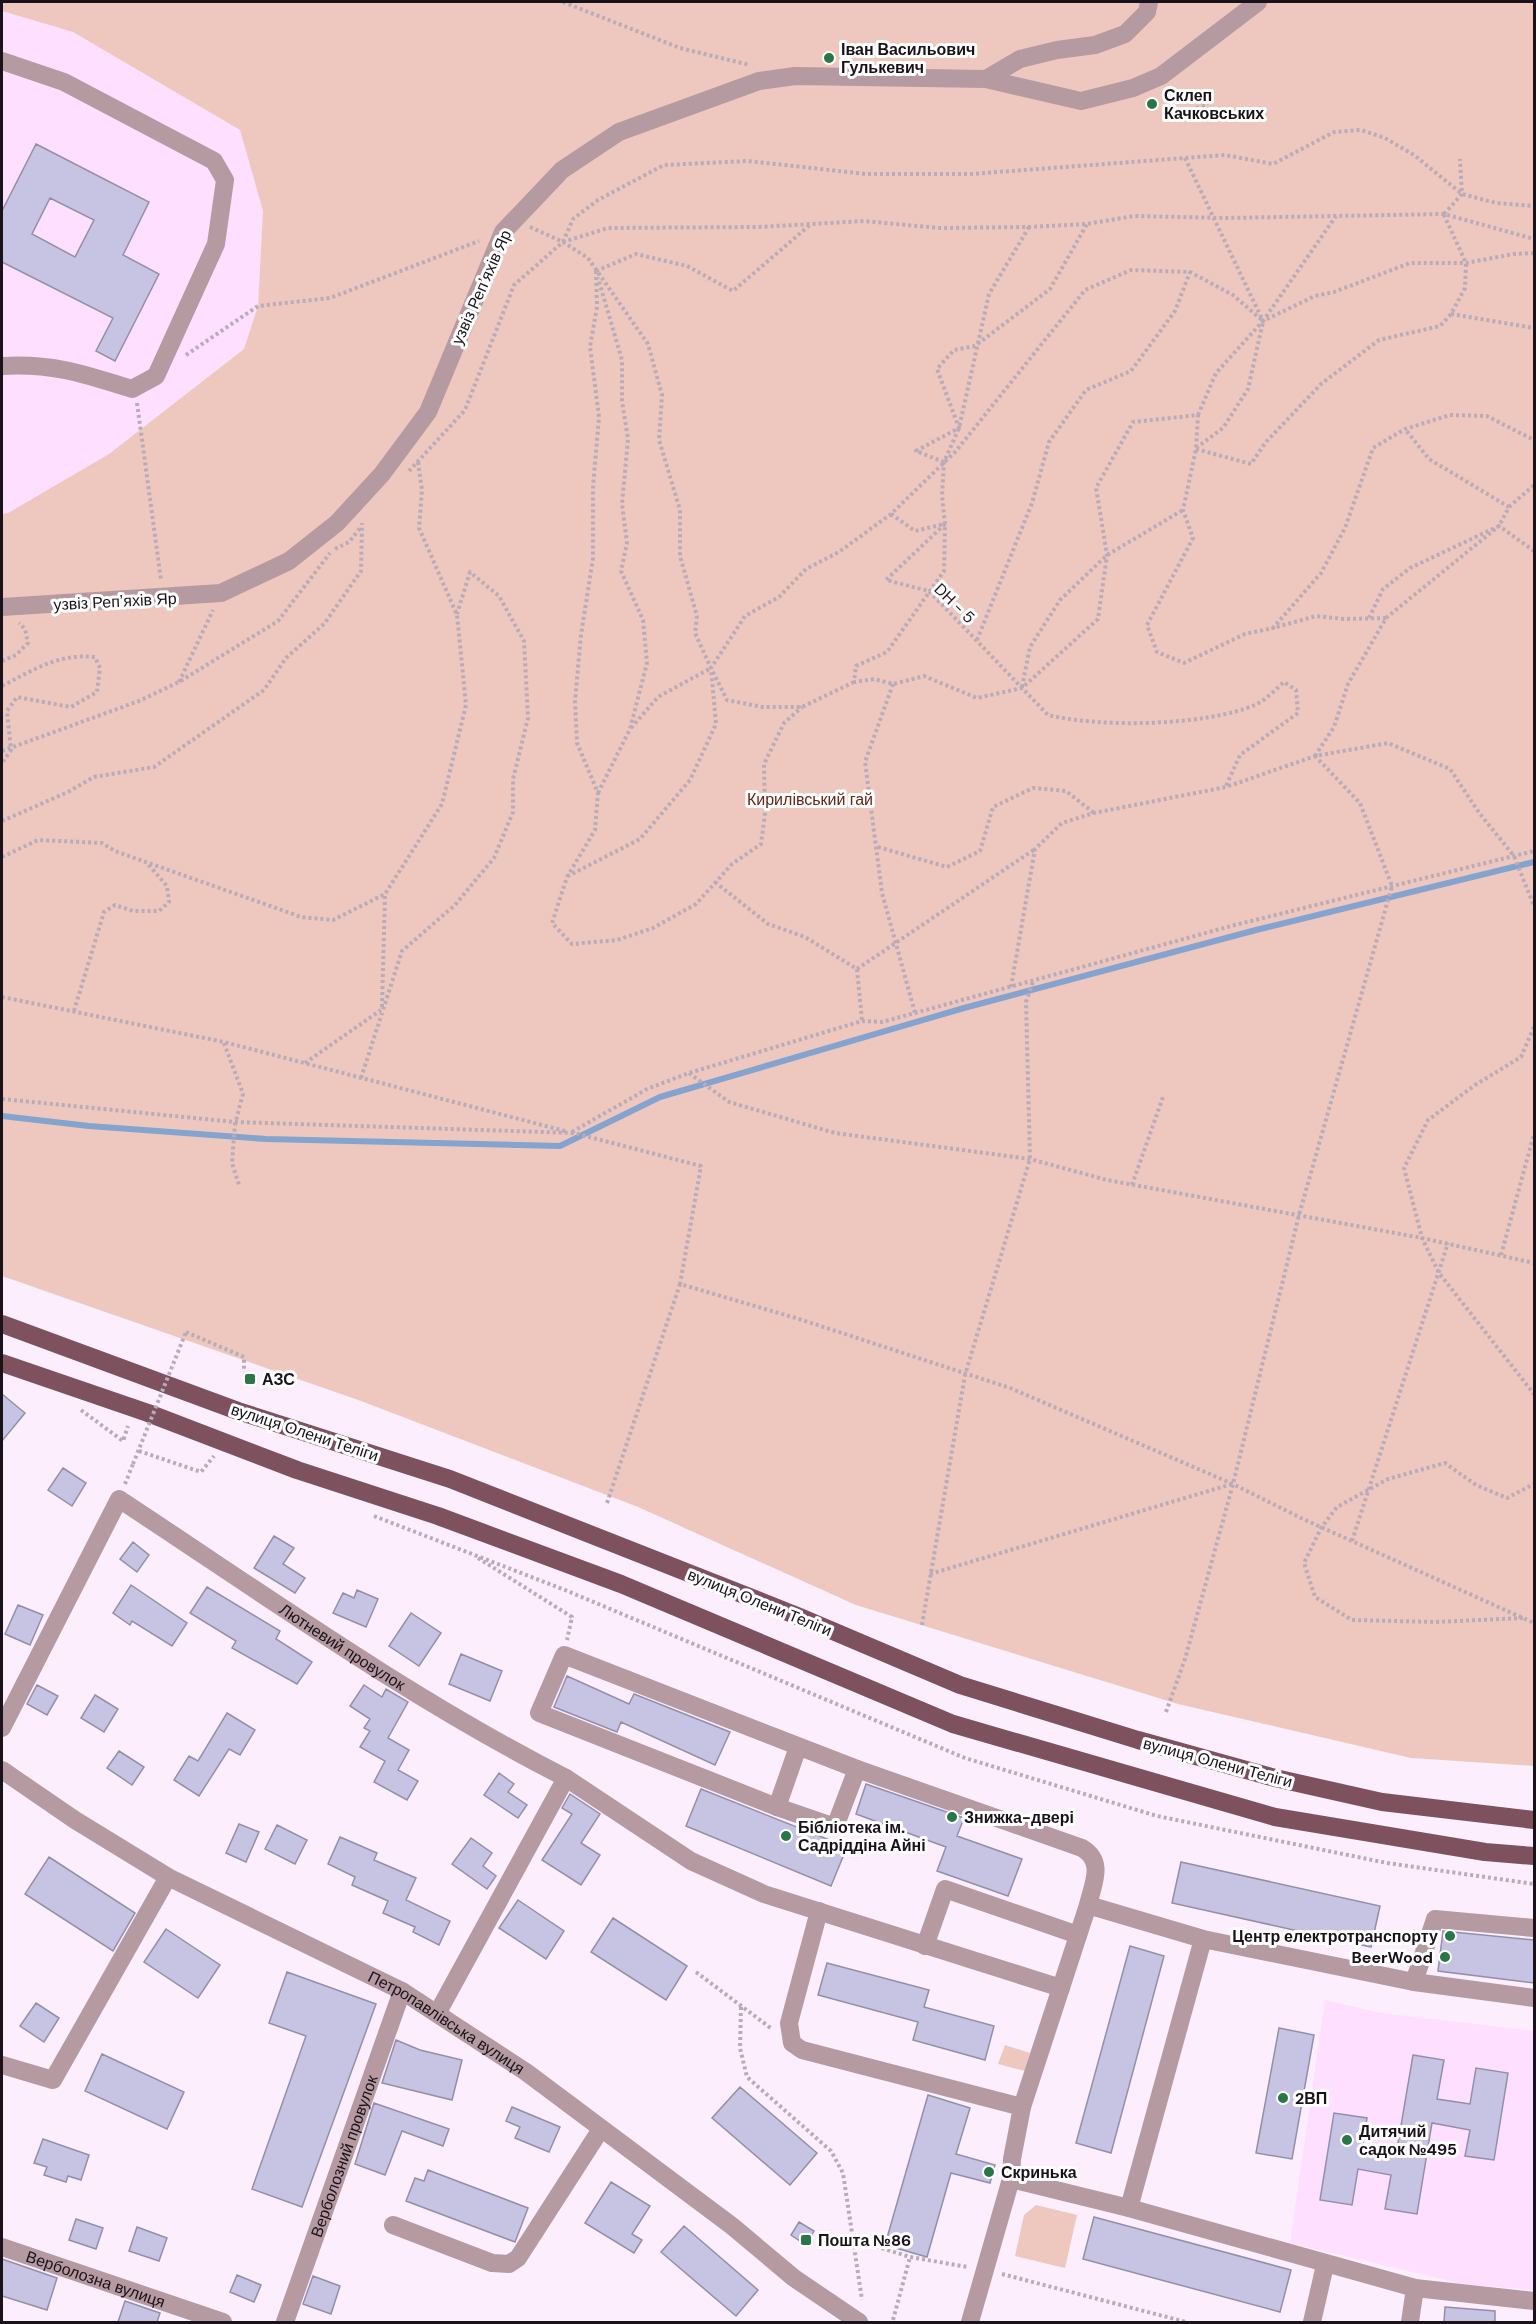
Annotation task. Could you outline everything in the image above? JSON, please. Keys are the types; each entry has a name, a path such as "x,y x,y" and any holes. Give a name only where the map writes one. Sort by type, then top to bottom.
{"main road":[{"name":"вулиця Олени Теліги","path":"2,1324 238,1411 450,1479 774,1607 960,1685 1275,1779 1382,1802 1534,1820"},
{"name":"вулиця Олени Теліги","path":"2,1363 148,1413 297,1470 438,1516 610,1580 953,1724 1275,1817 1485,1852 1534,1856"}],"street":[{"path":"986,79 1020,59 1056,50 1095,45 1125,34 1147,12 1149,2"},
{"name":"узвіз Репʼяхів Яр","path":"7,612 221,593 289,561 338,523 382,474 428,412 508,225 562,170 619,132 759,81 795,76 986,79 1081,101 1133,88 1161,76 1258,2"},
{"path":"2,60 64,82 214,161 225,180 216,244 156,376 132,389 75,371 37,364 2,366"},
{"name":"Лютневий провулок","path":"2,1728 118,1499 409,1689 501,1745 566,1778"},
{"path":"857,1769 835,1827 777,1807 539,1713 564,1655 798,1747 1028,1828 1091,1853 1096,1864 1088,1905 1022,2107 1012,2159 1011,2179 970,2322"},
{"path":"777,1807 798,1747"},
{"name":"Петропавлівська вулиця","path":"2,1770 75,1820 168,1877 402,1991 438,2012 526,2072 732,2226 794,2278 859,2322"},
{"path":"438,2012 566,1778 691,1861 764,1894 1061,1988"},
{"path":"2,2065 53,2080 168,1877"},
{"path":"925,1946 945,1889 1078,1935"},
{"path":"1088,1905 1203,1939 1414,1983 1534,1998"},
{"path":"819,1911 789,2023 792,2043 802,2050 1022,2107"},
{"path":"1414,1983 1435,1919 1534,1928"},
{"path":"1129,2208 1203,1939"},
{"name":"Верболозний провулок","path":"285,2322 402,1991"},
{"path":"393,2225 492,2263 509,2264 518,2258 601,2129"},
{"path":"1011,2179 1129,2208 1325,2265 1414,2288 1534,2301"},
{"name":"Верболозна вулиця","path":"2,2247 223,2322"},
{"path":"1312,2322 1325,2265"},
{"path":"1410,2322 1414,2288"}],"path":[{"path":"563,2 680,48 761,68"},
{"path":"1179,62 1172,80 1167,115 1208,105"},
{"path":"563,242 573,219 598,200 664,165 748,161 866,174 971,174 1224,155 1273,164 1334,132 1361,130 1385,138 1414,155 1462,194 1496,203 1534,206"},
{"path":"1185,158 1263,321 1248,389 1223,428 1196,449"},
{"path":"1443,214 1462,194 1460,159"},
{"path":"1196,449 1251,464 1265,442 1321,384 1379,340 1440,326 1451,314 1465,288 1466,263 1443,214"},
{"path":"403,478 465,410 514,285 563,242 608,228 864,221 939,228 1029,227 1087,224 1134,216 1213,218 1443,214 1534,239"},
{"path":"1336,216 1263,321 1216,373 1198,415 1196,449 1183,510 1193,538 1148,625 1157,652 1184,663 1245,634 1316,616 1386,618"},
{"path":"597,271 636,254 687,266 733,291 812,224"},
{"path":"959,428 937,369 954,350 975,346 1050,289 1087,224"},
{"path":"184,357 258,306 330,298 508,225 563,242 588,258 648,344 662,395 659,440 680,510 680,556 697,616 695,633 727,700 762,707 802,707"},
{"path":"854,682 856,666 887,652 944,571 945,524 942,496 944,462 959,428 972,377 975,346 989,294 1029,227"},
{"path":"1263,321 1315,296 1334,292 1410,264 1466,263 1534,253"},
{"path":"630,729 658,698 711,668 744,616 779,597 806,569 839,552 891,514 944,462 1085,290 1131,270 1190,272 1233,295 1263,321"},
{"path":"597,271 622,360 622,400 628,439 622,504 627,543 621,571 643,620 647,663 630,729 598,793 596,830 567,877 552,923 572,944 617,939 653,928 696,904 732,864 761,844 765,814 764,764 784,723 802,707 854,682 874,679 893,684 924,676 977,698 1022,688 1098,619 1107,555 1096,488 1134,422 1198,415"},
{"path":"597,271 597,307 590,347 599,417 592,558 581,635 575,701 577,743 598,793"},
{"path":"977,641 1032,503 1049,442 1086,390 1131,371 1175,311 1190,272"},
{"path":"1451,314 1534,328"},
{"path":"138,408 164,599"},
{"path":"1273,628 1321,573 1345,528 1373,448 1405,429 1450,415 1487,416 1534,440"},
{"path":"944,462 916,451 959,428"},
{"path":"1405,429 1429,459 1509,507"},
{"path":"382,1010 385,894 441,804 466,705 457,615 419,528 422,490 418,461"},
{"path":"1315,756 1334,727 1348,684 1386,618 1499,526 1509,507 1534,485"},
{"path":"1022,688 1030,647 1060,600 1107,555 1183,510"},
{"path":"891,514 915,531 945,524"},
{"path":"2,751 11,750 139,701 179,682 278,621 332,551 349,542 364,523 361,571 324,624 286,658 264,690 154,768 94,777 68,792 2,821"},
{"name":"DH - 5","path":"945,524 886,580 929,591 1048,715 1074,721 1141,724 1220,715 1257,704 1284,682 1296,690 1298,713 1240,755 1226,787"},
{"path":"1499,526 1534,551"},
{"path":"1369,618 1383,589 1410,568 1499,526"},
{"path":"361,1078 402,951 455,905 494,858 513,812 513,779 528,718 524,641 499,596 470,572 457,615"},
{"path":"179,682 221,593"},
{"path":"2,661 16,655 28,643 25,629 7,612"},
{"path":"2,686 51,661 75,654 95,657 100,668 97,692 71,707 41,704 18,698 7,711 11,750 2,763"},
{"path":"567,877 640,838 690,780 716,724 711,668"},
{"path":"893,684 865,762 878,847 882,892 915,1013"},
{"path":"857,969 1035,849 1062,823 1094,813 1226,787 1315,756 1388,743 1450,769 1480,814 1515,857 1534,906"},
{"path":"1166,1712 1185,1659 1233,1484 1299,1215 1392,886 1360,802 1315,756"},
{"path":"878,847 947,867 980,851 993,807 1033,788 1066,791 1094,813"},
{"path":"2,857 38,840 102,843 146,862 301,917 333,920 385,894"},
{"path":"1011,987 1035,849"},
{"path":"2,1100 235,1123 574,1133 647,1089 862,1021 882,1022 1392,886 1534,852"},
{"path":"74,1011 104,912 115,905 133,911 159,911 169,902 166,886 146,862"},
{"path":"715,882 768,924 805,937 857,969"},
{"path":"857,969 862,1021"},
{"path":"922,1625 965,1375 1030,1159 1026,1002 1033,981"},
{"path":"2,997 224,1042 701,1166 680,1284 607,1503"},
{"path":"305,1063 382,1010"},
{"path":"1534,1027 1521,1057 1475,1085 1428,1120 1404,1168 1422,1238 1438,1273 1534,1394"},
{"path":"224,1042 243,1094 235,1123 232,1163 239,1185"},
{"path":"690,1074 729,1102 835,1133 1030,1159 1132,1185 1448,1243 1534,1263"},
{"path":"1132,1185 1163,1097"},
{"path":"1501,1255 1534,1134"},
{"path":"1352,1541 1448,1243"},
{"path":"680,1284 799,1319 1010,1388 1233,1484 1321,1528 1534,1623"},
{"path":"133,1464 186,1332 244,1357 244,1372"},
{"path":"73,1404 123,1441 128,1426"},
{"path":"139,1451 201,1472 211,1463"},
{"path":"1524,1618 1436,1622 1352,1620 1315,1597 1304,1563 1321,1528 1337,1507 1388,1479 1445,1464 1476,1485 1508,1498 1534,1484"},
{"path":"930,1574 1233,1484"},
{"path":"471,1554 572,1617"},
{"path":"696,1972 792,2043"},
{"path":"741,2007 740,2048 747,2077 831,2151 843,2173 862,2300"},
{"path":"853,2239 910,2257 985,2270 1186,2322"},
{"path":"893,2320 910,2257"}],"shaded area":[{"path":"2,11 73,32 240,130 263,211 258,306 244,349 109,454 8,513 2,514"},
{"path":"1325,2000 1381,2013 1534,2031 1534,2290 1462,2284 1290,2243"}],"green space":[{"name":"Кирилівський гай","path":"2,2 1534,2 1534,1766 1411,1758 1178,1704 856,1605 638,1507 361,1401 2,1276 2,514 8,513 109,454 244,349 258,306 263,211 240,130 73,32 2,11"},
{"path":"1005,2045 1030,2053 1025,2071 998,2064"},
{"path":"1036,2205 1077,2215 1065,2268 1015,2256 1024,2215"}],"building":[{"path":"36,144 149,202 123,255 159,274 115,361 96,351 113,318 2,262 2,211","holes":["50,198 94,220 75,257 32,234"]},
{"path":"2,1394 25,1413 2,1441"},
{"path":"63,1468 86,1483 72,1506 48,1490"},
{"path":"274,1536 294,1548 283,1564 305,1578 295,1593 254,1568"},
{"path":"133,1542 149,1555 137,1572 120,1559"},
{"path":"131,1585 187,1623 172,1646 132,1621 130,1625 113,1613"},
{"path":"207,1587 280,1631 276,1639 312,1662 297,1684 232,1648 236,1641 190,1613"},
{"path":"357,1590 378,1599 366,1627 333,1613 343,1593 354,1598"},
{"path":"18,1605 43,1615 30,1645 5,1634"},
{"path":"411,1613 441,1633 419,1666 389,1646"},
{"path":"461,1654 502,1671 490,1701 449,1684"},
{"path":"567,1676 629,1704 634,1694 730,1732 715,1765 621,1722 617,1732 554,1707"},
{"path":"37,1685 58,1696 47,1715 27,1704"},
{"path":"364,1685 382,1697 386,1689 408,1702 388,1738 409,1750 398,1770 418,1781 407,1800 374,1782 385,1761 360,1747 370,1731 364,1728 370,1719 350,1706"},
{"path":"95,1695 118,1709 104,1732 81,1718"},
{"path":"227,1713 255,1730 240,1755 229,1749 199,1796 174,1780 189,1756 198,1761"},
{"path":"119,1751 144,1767 132,1785 107,1768"},
{"path":"499,1773 514,1784 508,1792 527,1805 518,1818 484,1795"},
{"path":"866,1784 964,1818 957,1836 1022,1859 1008,1896 937,1871 946,1847 856,1814"},
{"path":"701,1789 847,1847 831,1886 686,1826"},
{"path":"570,1794 600,1814 581,1843 600,1855 581,1885 542,1860 572,1814 562,1808"},
{"path":"239,1824 259,1832 246,1862 226,1853"},
{"path":"277,1825 307,1840 295,1864 265,1849"},
{"path":"340,1837 377,1853 374,1860 416,1878 406,1900 450,1921 439,1945 413,1932 415,1927 383,1913 388,1901 352,1885 355,1877 328,1864"},
{"path":"471,1838 492,1853 483,1866 496,1876 487,1889 452,1864"},
{"path":"49,1857 135,1913 113,1951 25,1894"},
{"path":"1181,1862 1380,1906 1371,1947 1172,1903"},
{"path":"518,1900 564,1931 546,1959 499,1928"},
{"path":"613,1918 687,1966 666,2000 591,1952"},
{"path":"166,1929 220,1965 198,1998 144,1962"},
{"path":"1443,1931 1534,1940 1534,1983 1438,1971"},
{"path":"1130,1946 1164,1956 1111,2153 1076,2143"},
{"path":"827,1963 929,1990 924,2007 994,2026 985,2060 913,2040 918,2022 818,1995"},
{"path":"287,1972 376,2004 302,2207 252,2189 306,2036 269,2023"},
{"path":"36,2003 59,2018 44,2042 20,2026"},
{"path":"1279,2028 1314,2035 1292,2159 1256,2153"},
{"path":"396,2040 420,2050 462,2060 452,2100 382,2083"},
{"path":"102,2054 184,2092 167,2129 85,2091"},
{"name":"Дитячий садок №495","path":"1413,2055 1444,2060 1437,2099 1470,2104 1476,2068 1508,2073 1494,2160 1465,2156 1470,2130 1432,2123 1417,2214 1385,2209 1391,2175 1358,2169 1352,2205 1320,2200 1334,2113 1367,2118 1362,2150 1396,2155"},
{"path":"740,2087 817,2153 790,2185 712,2118"},
{"path":"928,2095 970,2108 956,2154 995,2165 990,2183 951,2173 927,2257 885,2245"},
{"path":"374,2103 449,2129 443,2146 402,2131 385,2175 355,2164"},
{"path":"512,2107 560,2127 549,2152 515,2138 520,2127 506,2121"},
{"path":"43,2139 89,2155 81,2180 68,2176 66,2182 44,2175 47,2167 34,2163"},
{"path":"428,2170 528,2208 515,2242 406,2201 415,2178 424,2181"},
{"path":"611,2182 650,2206 632,2234 642,2240 634,2253 585,2223"},
{"path":"1094,2217 1291,2270 1280,2312 1083,2259"},
{"path":"76,2219 103,2228 96,2249 69,2240"},
{"path":"799,2222 814,2231 806,2245 791,2235"},
{"path":"684,2226 758,2290 736,2316 661,2252"},
{"path":"137,2227 167,2238 159,2261 129,2251"},
{"path":"2,2259 57,2278 47,2310 2,2296"},
{"path":"237,2275 261,2285 254,2302 230,2292"},
{"path":"313,2276 340,2286 331,2314 303,2304"},
{"path":"125,2301 160,2313 157,2322 118,2322"},
{"path":"1445,2307 1495,2311 1495,2322 1444,2322"}],"waterway":[{"path":"2,1116 89,1126 266,1139 560,1146 660,1097 964,1008 1256,930 1534,862"}],"place":[{"name":"Іван Васильович Гулькевич","path":"829,58"},
{"name":"Склеп Качковських","path":"1152,104"},
{"name":"АЗС","path":"250,1379"},
{"name":"Знижка-двері","path":"952,1817"},
{"name":"Бібліотека ім. Садріддіна Айні","path":"786,1836"},
{"name":"Центр електротранспорту","path":"1450,1936"},
{"name":"BeerWood","path":"1445,1957"},
{"name":"2ВП","path":"1283,2098"},
{"name":"Дитячий садок №495","path":"1347,2140"},
{"name":"Скринька","path":"989,2172"},
{"name":"Пошта №86","path":"806,2240"}]}
